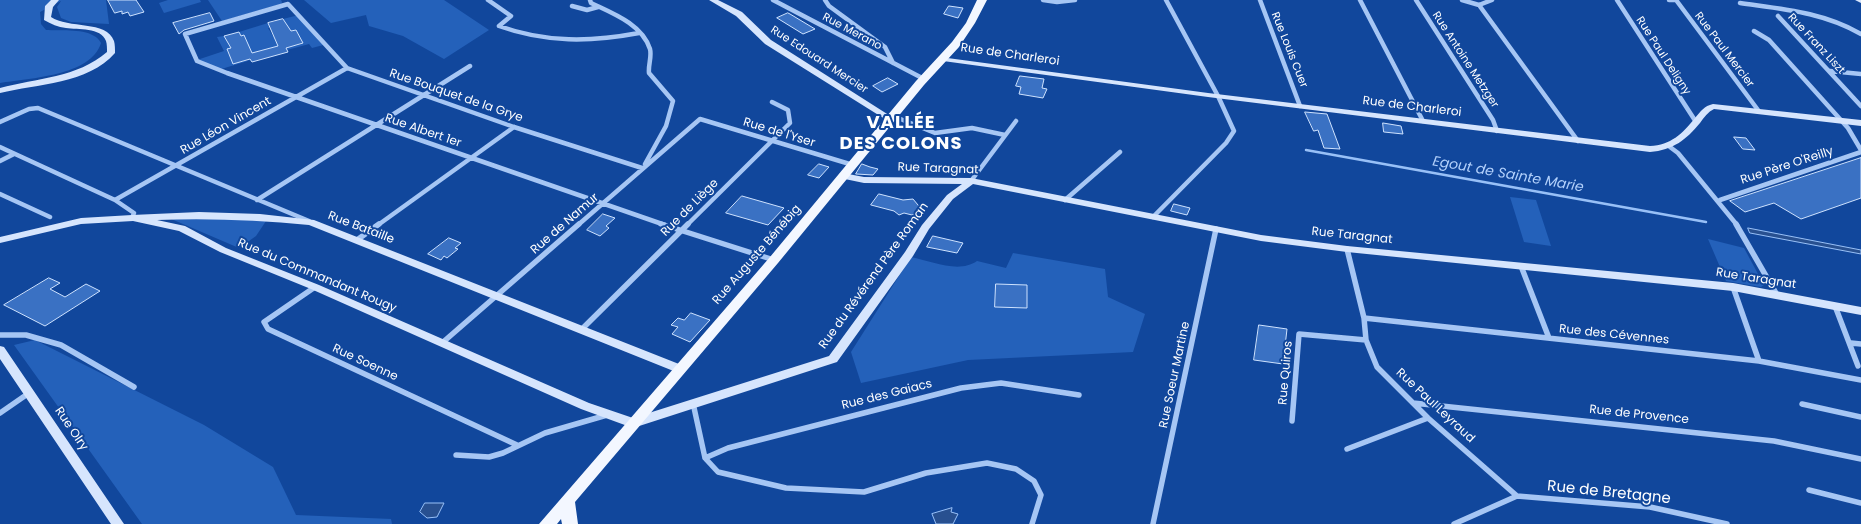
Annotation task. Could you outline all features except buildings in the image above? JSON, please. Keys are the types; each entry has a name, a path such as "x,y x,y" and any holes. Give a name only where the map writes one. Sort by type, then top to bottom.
{"main road":[{"name":"Rue Auguste Bénébig","path":"547,524 774,260 892,117 943,59 970,23 982,0"},
{"path":"567,501 570,524"}],"street":[{"path":"0,91 97,66 112,52 111,40 100,29 60,27 52,23 47,18 47,12 55,0"},
{"path":"488,0 495,2 510,16 500,26 520,35 551,40 590,41 639,33"},
{"path":"590,0 591,3 598,7 622,18 639,33 650,48 652,58 648,72 651,78 668,92 673,101 666,126 642,168"},
{"name":"Rue Edouard Mercier","path":"713,0 739,14 768,42 892,117"},
{"name":"Rue Merano","path":"773,0 924,79"},
{"path":"825,0 829,6 885,47 893,64"},
{"path":"1043,0 1057,2 1075,0"},
{"path":"1153,217 1226,144 1234,131 1218,96 1166,0"},
{"name":"Rue Louis Cuer","path":"1260,0 1300,106"},
{"path":"1360,0 1423,121"},
{"name":"Rue Antoine Metzger","path":"1416,0 1493,120 1497,131"},
{"path":"1462,0 1479,6 1578,141"},
{"path":"1479,6 1492,0"},
{"name":"Rue Paul Deligny","path":"1617,0 1696,122"},
{"path":"1669,0 1676,0"},
{"name":"Rue Paul Mercier","path":"1676,0 1758,110"},
{"path":"1740,3 1825,16 1846,24 1861,34"},
{"name":"Rue Bouquet de la Grye","path":"288,4 347,68 514,127 642,168"},
{"name":"Rue Albert 1er","path":"288,4 185,34 197,61 602,205 774,260"},
{"path":"572,6 587,10 598,7"},
{"name":"Rue Franz Liszt","path":"1778,16 1861,106"},
{"name":"Rue Père O'Reilly","path":"1720,200 1861,151 1842,121 1769,40 1754,31"},
{"name":"Rue de Charleroi","path":"943,59 1218,96 1650,150 1670,148"},
{"path":"257,200 470,66"},
{"name":"Rue Léon Vincent","path":"114,200 347,68"},
{"path":"1830,71 1861,74"},
{"path":"0,87 59,77"},
{"name":"Rue de Liège","path":"581,330 790,123 791,117 788,110 772,102"},
{"path":"1776,295 1742,233 1720,200 1678,153 1670,148 1707,109 1713,106 1861,123"},
{"name":"Rue Bataille","path":"0,122 34,108 311,222 680,369"},
{"path":"892,117 935,133 972,128 1005,135"},
{"name":"Rue de Namur","path":"442,343 700,119"},
{"name":"Rue de l'Yser","path":"700,119 853,166"},
{"name":"Rue du Révérend Père Roman","path":"633,423 833,358 909,254 925,227 950,198 971,181 1016,120"},
{"path":"357,240 514,127"},
{"path":"0,147 114,200 134,213 132,218"},
{"path":"1065,200 1120,152"},
{"path":"0,161 14,154"},
{"name":"Rue Taragnat","path":"844,176 864,180 971,181 1261,238 1347,249 1733,287 1861,311"},
{"path":"0,194 50,217"},
{"path":"0,240 61,224 132,218 199,215 260,217 311,222"},
{"name":"Rue du Commandant Rougy","path":"132,218 182,228 223,250 315,287 608,414 633,423"},
{"name":"Rue Soeur Martine","path":"1153,524 1216,229"},
{"name":"Rue Paul Leyraud","path":"1347,249 1364,318 1366,340 1378,366 1428,418 1518,496"},
{"path":"1520,266 1548,338"},
{"name":"Rue Soenne","path":"315,287 264,322 268,329 517,444"},
{"path":"1733,287 1759,361"},
{"path":"1835,306 1851,343 1858,366"},
{"name":"Rue des Cévennes","path":"1364,318 1759,361 1861,380"},
{"name":"Rue Quiros","path":"1292,421 1299,334 1366,340"},
{"path":"0,335 26,335 61,344 134,387"},
{"path":"1851,343 1861,344"},
{"name":"Rue Olry","path":"2,357 29,393 118,524"},
{"name":"Rue des Gaiacs","path":"705,458 728,448 961,388 1001,383 1079,395"},
{"path":"0,413 29,393"},
{"path":"693,402 705,458 718,472 786,488 864,492 926,473 987,464 1016,469 1034,481 1041,495 1032,524"},
{"name":"Rue de Provence","path":"1413,403 1774,441 1861,459"},
{"path":"1802,404 1861,417"},
{"path":"456,456 489,457 503,453 517,444 545,433 608,414"},
{"path":"1346,449 1428,418"},
{"path":"1809,490 1861,503"},
{"path":"1454,524 1518,496"},
{"name":"Rue de Bretagne","path":"1518,496 1650,507 1727,524"}],"shaded area":[{"path":"0,0 106,0 109,24 71,22 61,18 57,7 61,1 40,12 41,24 46,30 84,32 97,38 101,43 95,54 73,69 58,74 0,83"},
{"path":"168,0 200,0 201,2 164,13 159,3"},
{"path":"208,0 281,0 282,2 281,4 222,21"},
{"path":"304,0 444,0 489,30 444,59 403,36 369,26 366,15 331,23"},
{"path":"299,15 327,44 312,48 309,44 287,50 286,48 303,43 296,30 291,31 283,19"},
{"path":"268,23 271,27 268,28 273,36 278,35 285,45 249,56 244,35 241,36 239,32"},
{"path":"224,36 231,48 227,50 233,63 251,60 218,70 197,60 224,51 217,37"},
{"path":"1510,197 1536,200 1551,246 1524,242"},
{"path":"169,218 268,218 256,236 239,248"},
{"path":"1748,228 1861,250 1861,254 1750,233"},
{"path":"1708,239 1744,248 1764,285 1761,287 1726,281"},
{"path":"1013,253 1105,269 1108,297 1145,314 1133,352 968,360 861,383 851,352 911,257 953,267 970,265 977,261 1006,268"},
{"path":"35,340 204,425 273,467 296,515 391,519 392,524 142,524 14,345"},
{"path":"425,503 444,503 437,517 427,518 420,512"},
{"path":"952,508 951,512 958,514 953,524 936,524 932,514"}],"waterway":[{"name":"Egout de Sainte Marie","path":"1306,150 1706,222"}],"district":[{"name":"VALLÉE DES COLONS","path":"901,133"}]}
